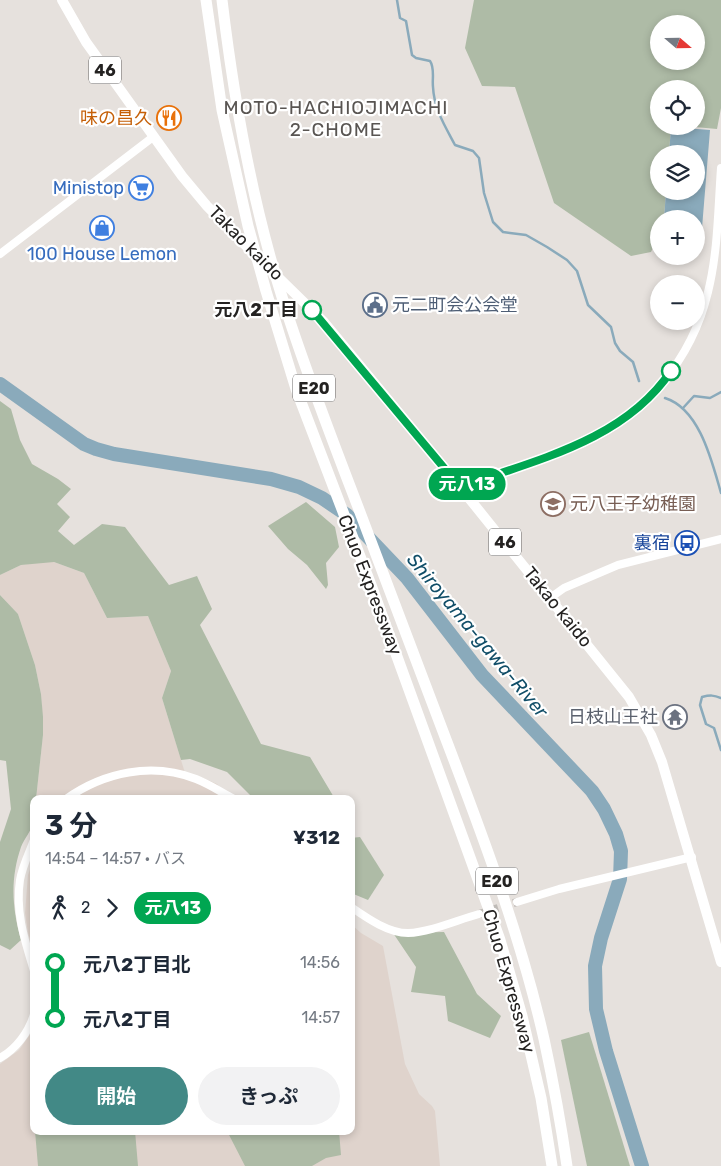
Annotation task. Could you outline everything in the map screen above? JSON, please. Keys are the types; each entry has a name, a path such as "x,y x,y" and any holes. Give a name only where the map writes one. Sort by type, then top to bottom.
{"highway":[{"name":"Chuo Expressway","path":"206,0 222,110 248,226 266,292 296,389 371,585 500,940 522,1016 539,1089 552,1166"},
{"name":"Chuo Expressway","path":"222,0 247,159 267,246 283,301 322,412 469,799 500,888 543,1037 560,1119 567,1166"}],"main road":[{"name":"Takao kaido","path":"62,0 86,42 153,137 207,206 323,321 621,687 640,716 662,762 692,857 721,962"}],"street":[{"path":"0,254 153,137"},
{"path":"460,487 582,443 626,418 646,401 667,378 688,347 697,328 708,292 714,259 721,168"},
{"path":"550,598 564,588 618,565 721,539"},
{"path":"72,795 98,780 116,774 142,770 158,770 194,778 227,795"},
{"path":"30,851 20,879 18,904 20,924 30,958"},
{"path":"517,902 559,889 628,874 692,857"},
{"path":"355,910 388,928 406,933 426,930 479,914"},
{"path":"0,1058 18,1043 26,1033 30,1024"}],"shaded area":[{"path":"54,562 84,573 107,618 148,616 171,671 162,698 185,773 217,784 227,795 36,795 43,735 41,694 35,665 18,614 0,595 0,575 21,565"},
{"path":"30,869 30,939 25,913"},
{"path":"355,928 383,946 405,1064 419,1094 435,1111 440,1166 0,1166 0,1064 19,1050 30,1035 30,1135 355,1135"}],"green space":[{"path":"474,0 721,0 721,108 717,129 705,128 705,80 650,80 650,135 670,135 670,145 650,145 650,200 665,200 665,210 650,210 650,252 631,256 554,203 515,87 482,86 465,48"},
{"path":"0,401 11,409 20,440 32,464 71,489 57,504 70,517 58,531 74,545 102,524 125,527 169,585 197,576 212,609 200,625 261,744 310,757 333,795 250,795 227,772 190,759 181,760 162,698 171,671 148,616 107,618 84,573 54,562 21,565 0,575"},
{"path":"306,502 335,527 339,547 326,563 328,585 326,589 307,565 288,549 268,526"},
{"path":"0,595 18,614 35,665 41,694 43,717 43,735 36,795 30,795 30,831 21,847 15,871 13,894 21,940 10,950 0,945 0,842 11,809 6,761 0,760"},
{"path":"360,837 384,875 368,900 355,895 355,838"},
{"path":"444,932 477,994 501,1016 490,1038 448,1021 445,996 411,992 416,967 393,933"},
{"path":"589,1032 630,1166 587,1166 561,1040"},
{"path":"35,1135 135,1135 138,1166 38,1166"},
{"path":"229,1135 339,1135 341,1155 326,1158 312,1166 245,1166"}],"water":[{"path":"705,130 710,130 705,191 705,145 670,145 670,135 705,135"},
{"path":"665,200 704,200 703,210 665,210"}],"waterway":[{"path":"397,0 400,18 406,21 412,55 416,58 430,61 432,64 435,103 447,131 455,145 473,151 479,158 484,193 493,222 503,232 526,235 567,260 577,271 588,305 611,327 615,343 620,351 633,362 639,381"},
{"name":"Shiroyama-gawa-River","path":"0,384 84,444 96,449 114,454 271,479 299,487 322,498 347,515 407,578 482,675 592,791 604,809 616,834 621,851 620,879 601,938 595,966 596,1009 606,1051 642,1166"},
{"path":"683,408 694,396 710,398 721,392"},
{"path":"665,398 677,404 696,425 709,452 721,493"},
{"path":"721,698 716,696 702,697 700,705 706,724 714,728 721,750"}],"tunnel":[{"path":"479,914 517,902"}],"bus line":[{"name":"元八13","path":"312,310 460,487 582,443 605,431 626,418 646,401 671,371"}],"place":[{"name":"味の昌久","path":"169,118"},
{"name":"Ministop","path":"141,188"},
{"name":"100 House Lemon","path":"102,228"},
{"name":"元二町会公会堂","path":"375,305"},
{"name":"元八2丁目","path":"312,310"},
{"name":"元八王子幼稚園","path":"553,504"},
{"name":"裏宿","path":"687,543"},
{"name":"日枝山王社","path":"675,717"}],"district":[{"name":"MOTO-HACHIOJIMACHI 2-CHOME","path":"336,118"}]}
